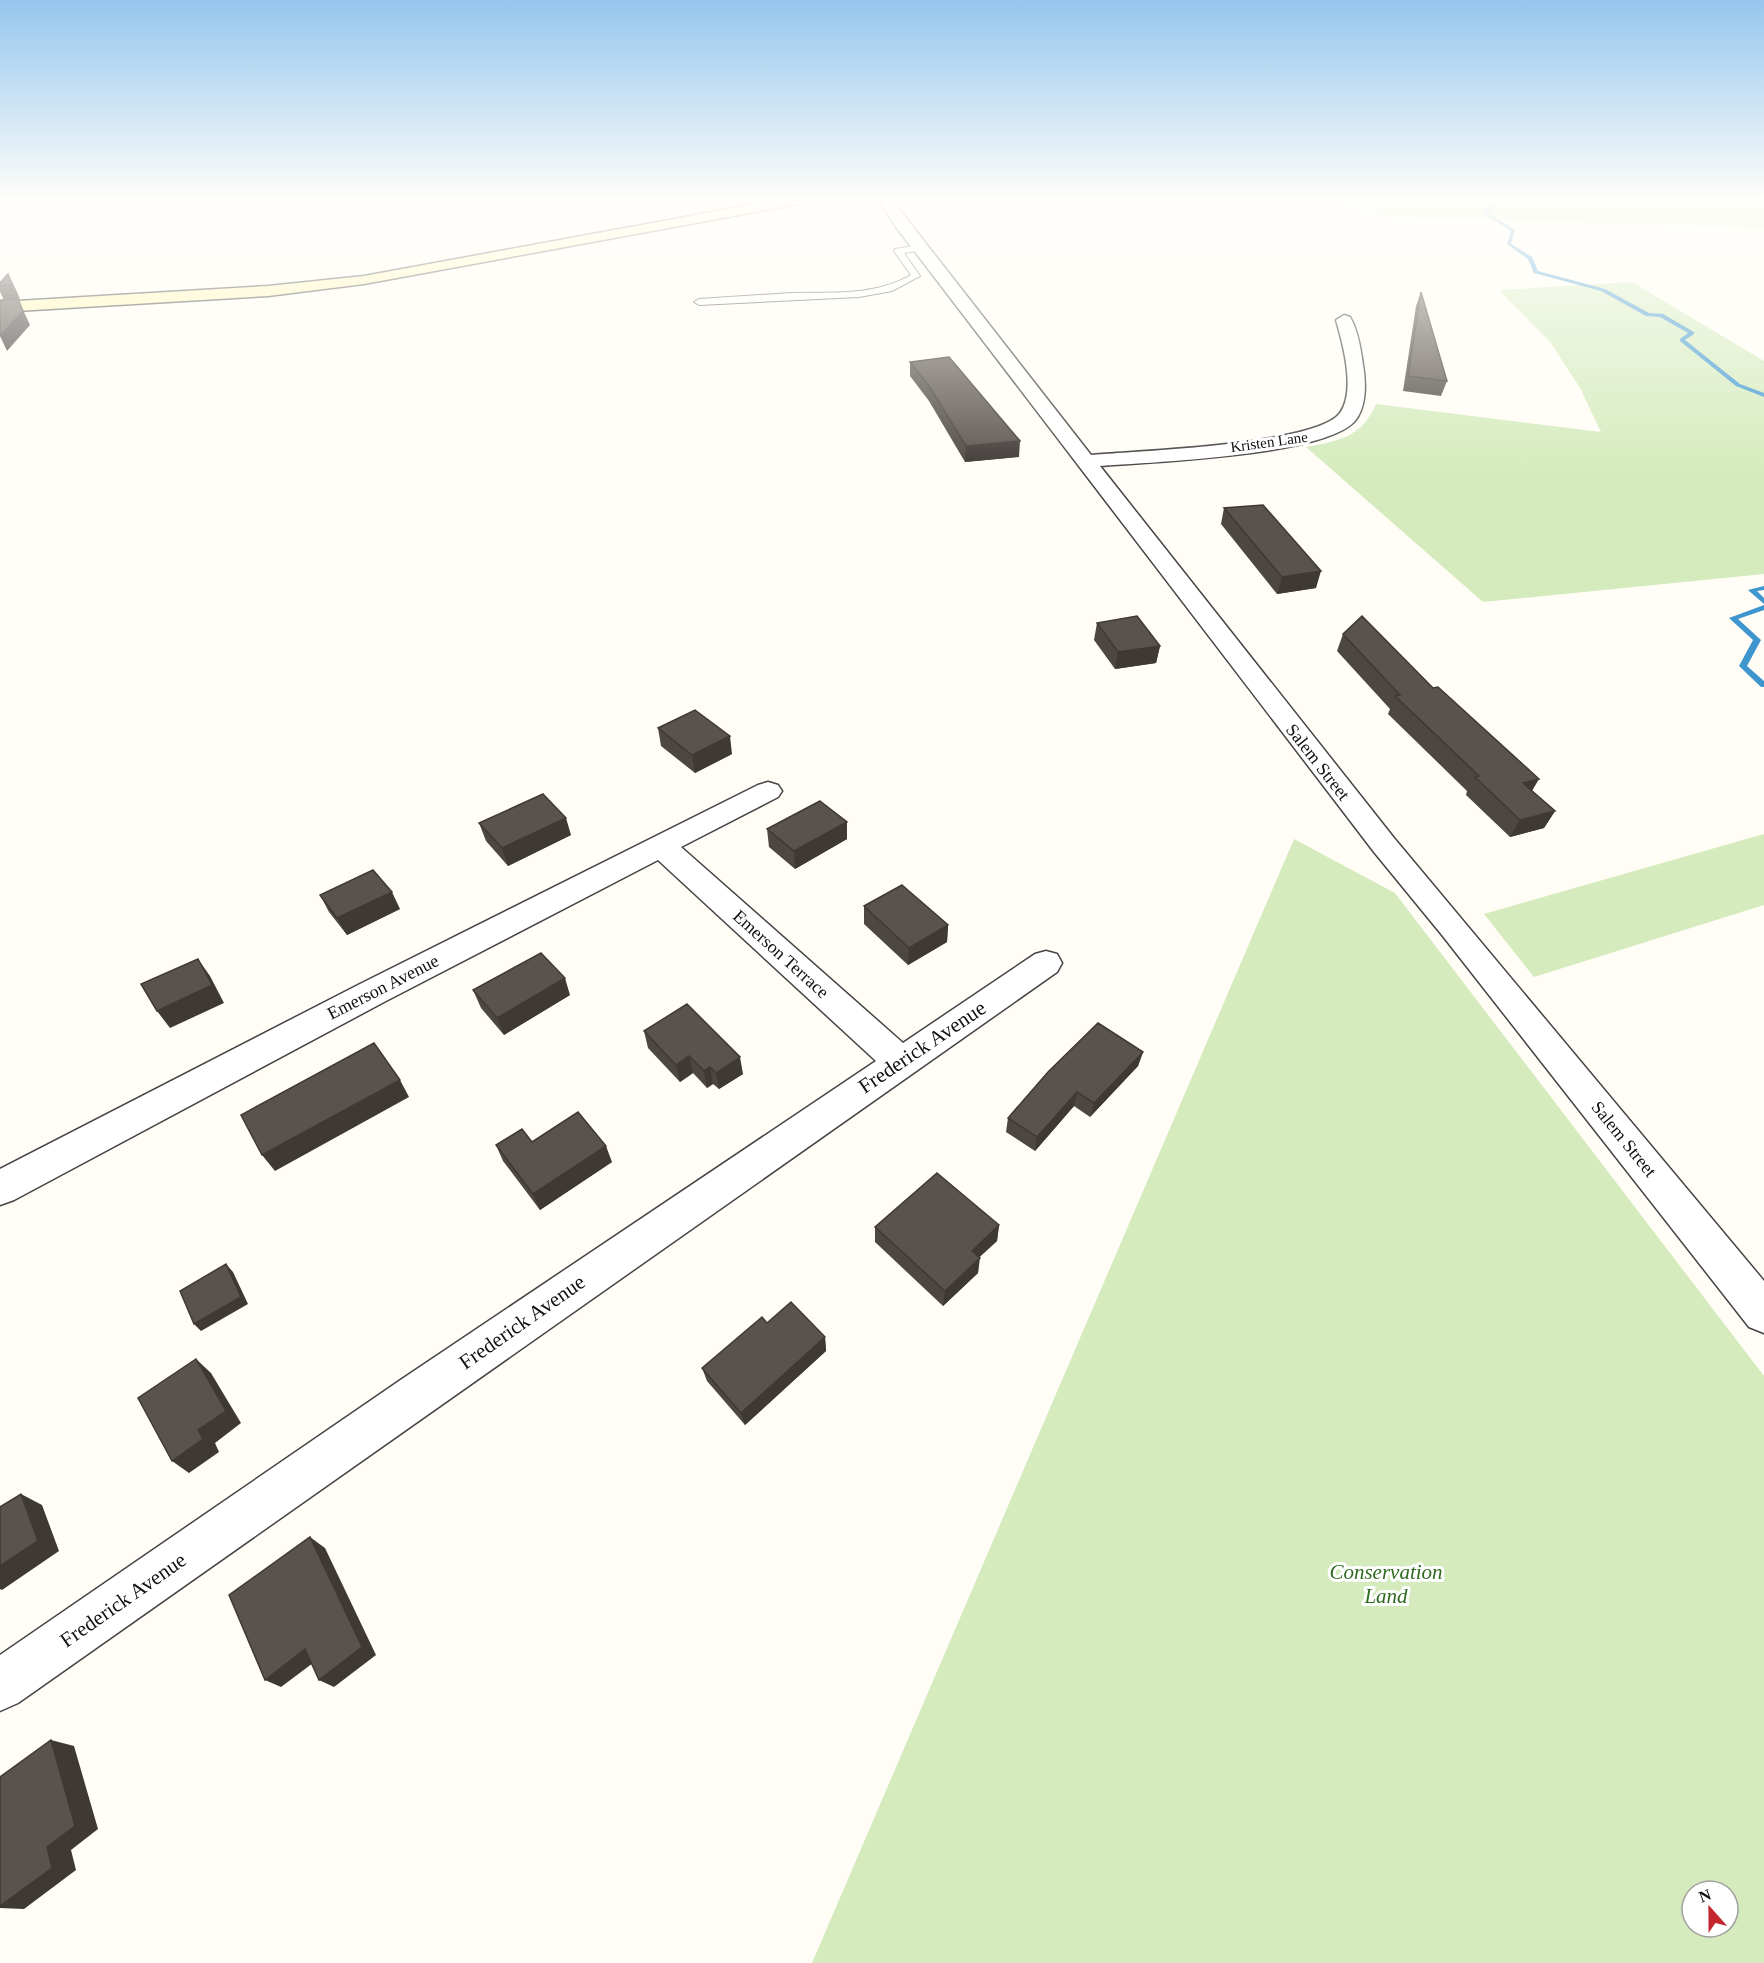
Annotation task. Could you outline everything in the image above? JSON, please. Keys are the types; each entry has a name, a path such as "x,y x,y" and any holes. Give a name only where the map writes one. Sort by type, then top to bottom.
{"street":[{"path":"0,307 258,292"},
{"name":"Salem Street","path":"947,292 1085,461 1384,845 1453,927 1764,1313"},
{"name":"Kristen Lane","path":"1085,461 1270,444 1303,439 1333,430 1347,419 1351,411 1355,389 1355,360 1344,320"},
{"name":"Emerson Avenue","path":"0,1188 372,993 768,790"},
{"name":"Emerson Terrace","path":"663,844 668,852 901,1062"},
{"name":"Frederick Avenue","path":"0,1685 417,1394 1046,963"}],"lane":[{"path":"699,302 877,292"}],"green space":[{"path":"1501,292 1648,292 1764,361 1764,574 1483,602 1306,447 1348,436 1364,424 1376,404 1601,432 1580,388 1551,343"},
{"path":"1764,834 1764,905 1534,977 1484,914"},
{"name":"Conservation Land","path":"1294,839 1395,893 1764,1376 1764,1963 812,1963"}],"building":[{"path":"1421,292 1447,381 1408,376"},
{"path":"18,299 23,311 0,336 0,300"},
{"path":"949,357 1020,441 966,446 929,386 910,362"},
{"path":"1263,505 1321,571 1282,577 1224,508"},
{"path":"1137,616 1160,646 1118,652 1097,623"},
{"path":"1362,616 1433,688 1438,687 1539,779 1523,783 1555,811 1520,820 1475,777 1479,776 1395,696 1400,695 1343,634"},
{"path":"695,710 730,736 692,755 658,728"},
{"path":"543,794 566,818 502,848 479,823"},
{"path":"820,801 847,822 794,851 767,829"},
{"path":"373,870 392,892 337,918 320,895"},
{"path":"902,885 948,925 909,948 864,906"},
{"path":"541,953 565,978 497,1018 473,990"},
{"path":"198,959 212,985 157,1011 141,984"},
{"path":"687,1004 740,1057 716,1073 710,1067 704,1071 689,1056 676,1065 644,1031"},
{"path":"1098,1023 1143,1052 1094,1103 1077,1092 1037,1137 1008,1118 1048,1072"},
{"path":"374,1043 400,1080 262,1155 241,1115"},
{"path":"578,1112 606,1146 533,1194 496,1145 522,1129 532,1142"},
{"path":"937,1173 999,1225 972,1251 980,1258 945,1291 875,1227"},
{"path":"226,1264 241,1297 194,1324 180,1291"},
{"path":"791,1302 825,1337 741,1413 702,1368 762,1317 767,1323"},
{"path":"196,1359 226,1411 198,1430 203,1439 172,1461 138,1398"},
{"path":"21,1494 38,1541 0,1566 0,1507"},
{"path":"310,1537 362,1647 319,1680 305,1649 265,1680 229,1595"},
{"path":"51,1740 75,1826 47,1847 52,1868 0,1906 0,1777"}],"waterway":[{"path":"1606,292 1648,315 1661,315 1692,333 1682,340 1738,385 1764,395"},
{"path":"1764,588 1752,590 1764,602"},
{"path":"1764,607 1733,618 1757,640 1743,666 1764,685"}]}
